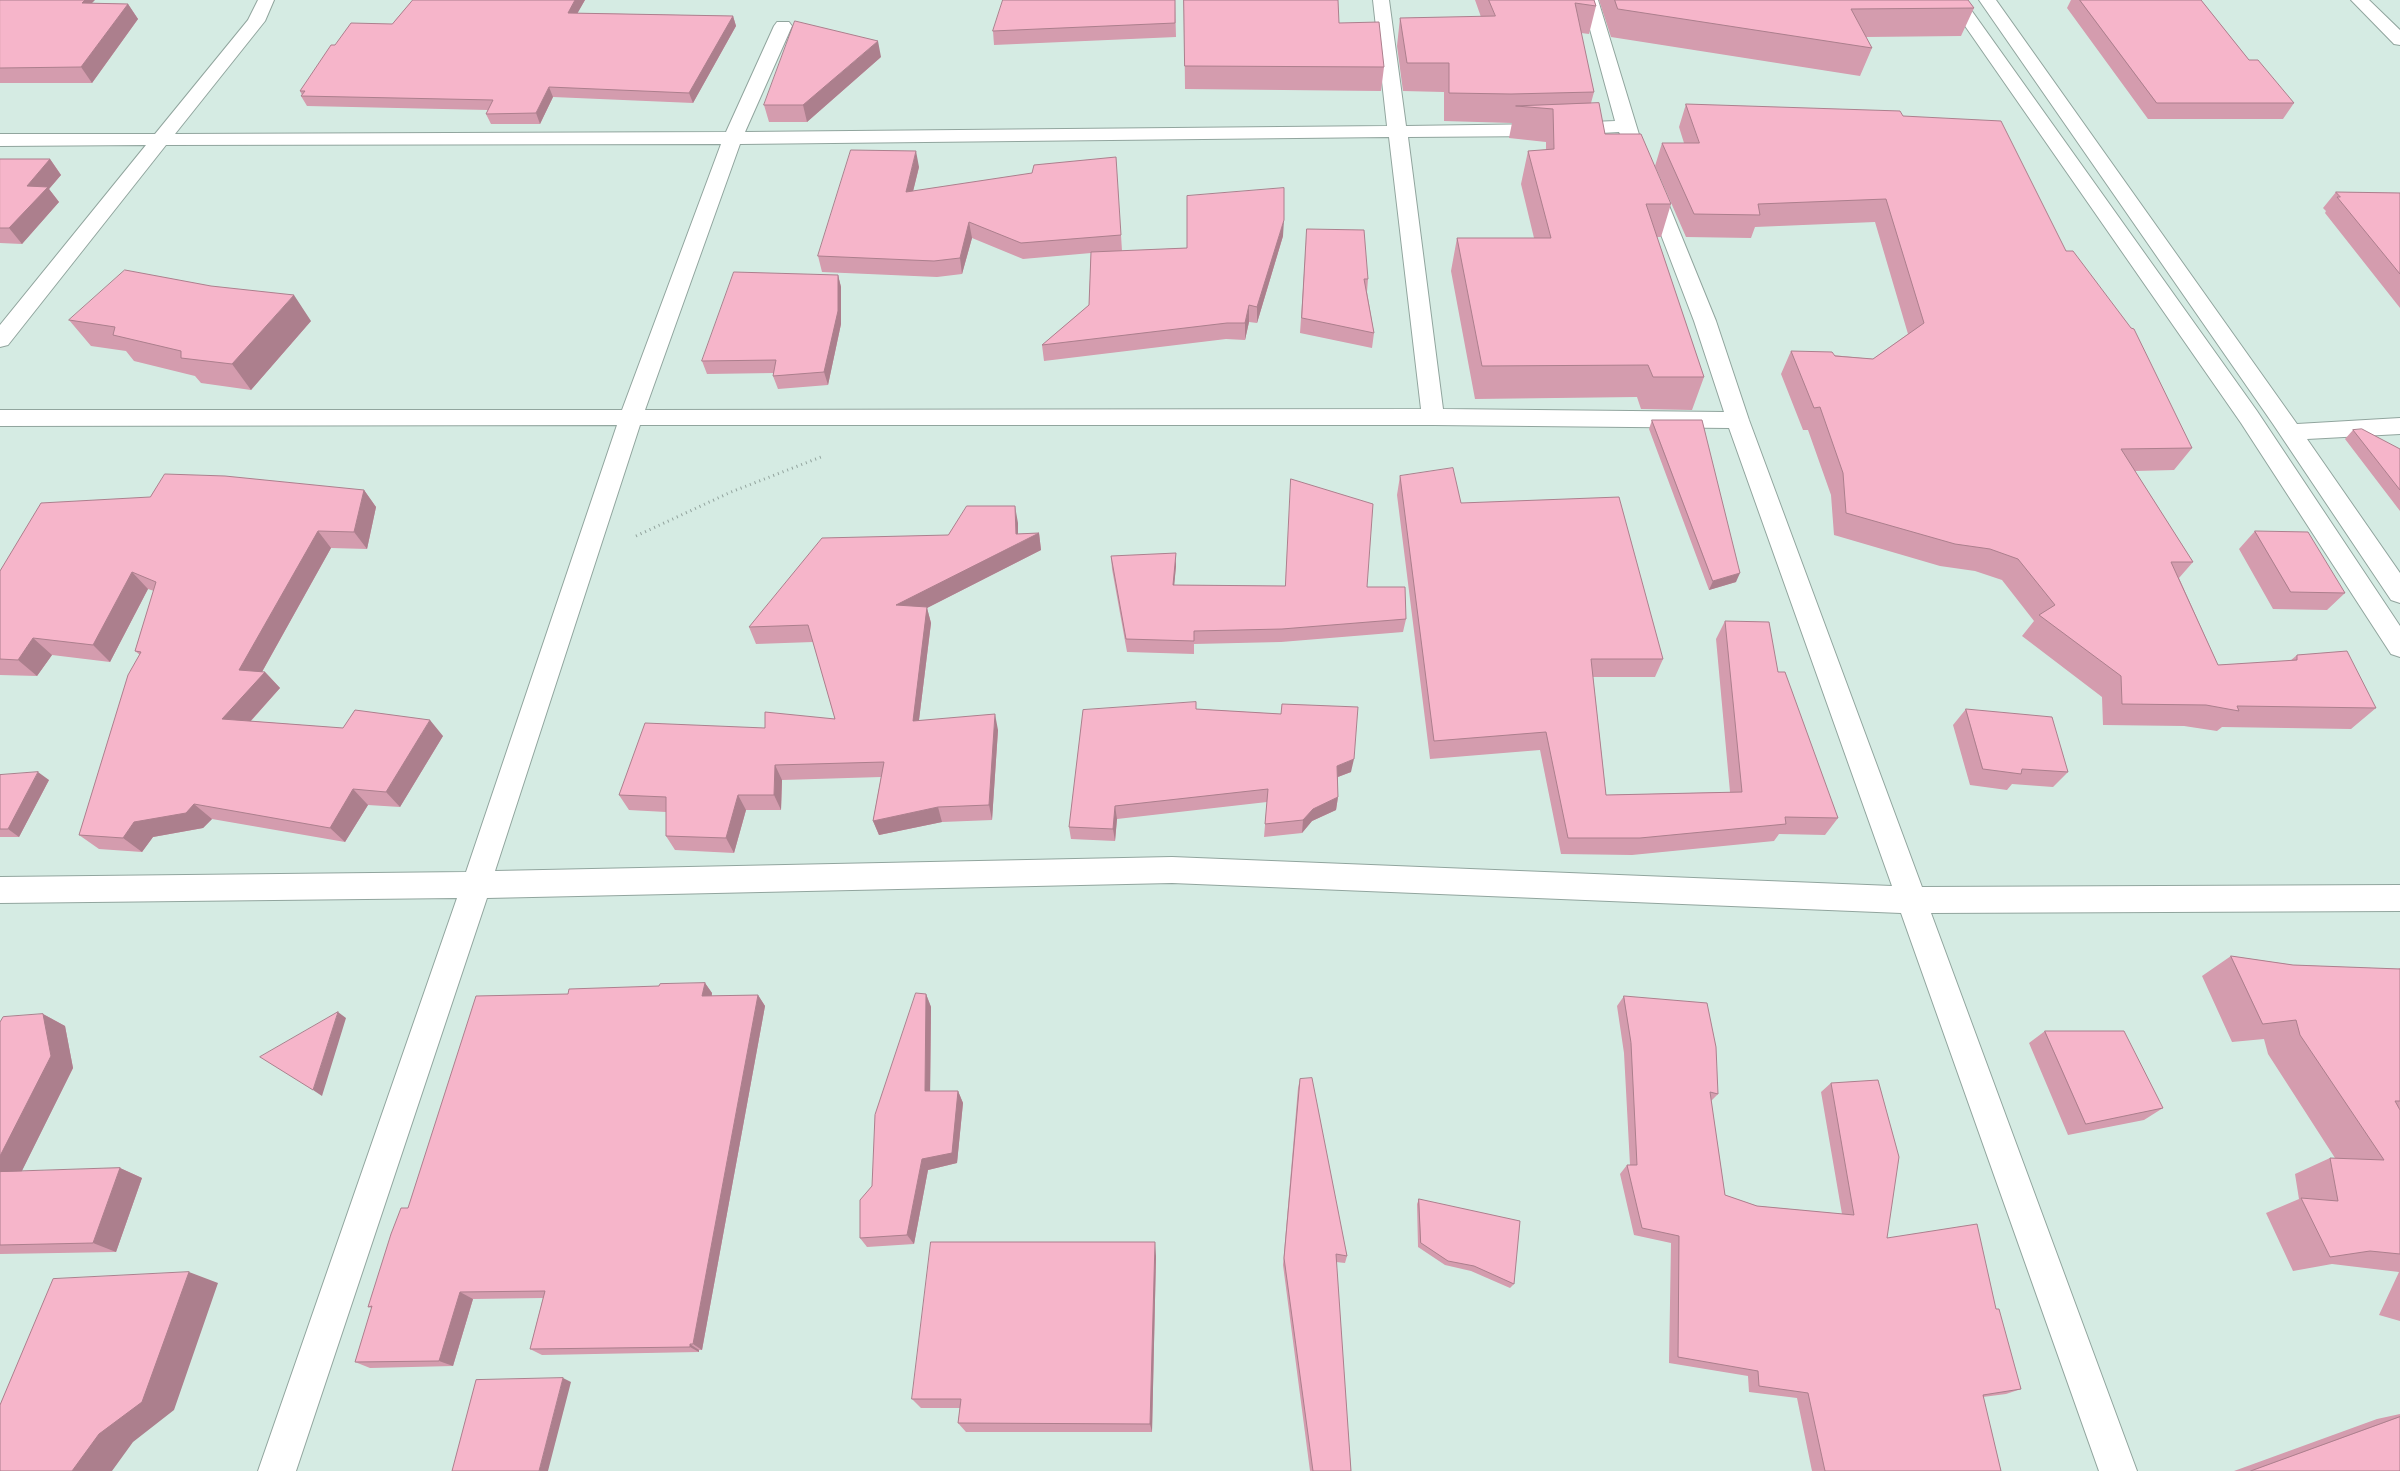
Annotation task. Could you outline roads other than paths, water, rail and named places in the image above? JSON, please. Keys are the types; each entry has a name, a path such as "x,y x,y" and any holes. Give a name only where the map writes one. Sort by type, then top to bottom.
{"street":[{"path":"0,340 256,21 266,0"},
{"path":"1381,0 1433,416"},
{"path":"1590,0 1626,126 1664,211 1705,321 1738,420 2118,1471"},
{"path":"1955,0 2057,142 2249,417 2400,647"},
{"path":"1987,0 2290,432 2400,593"},
{"path":"2359,0 2400,40"},
{"path":"277,1471 476,886 631,417 732,138 783,26"},
{"path":"0,140 732,138 1547,130 1626,126"},
{"path":"0,418 1433,416 1738,420"},
{"path":"2290,432 2400,426"},
{"path":"0,890 476,886 1172,870 1912,900 2400,898"}]}
